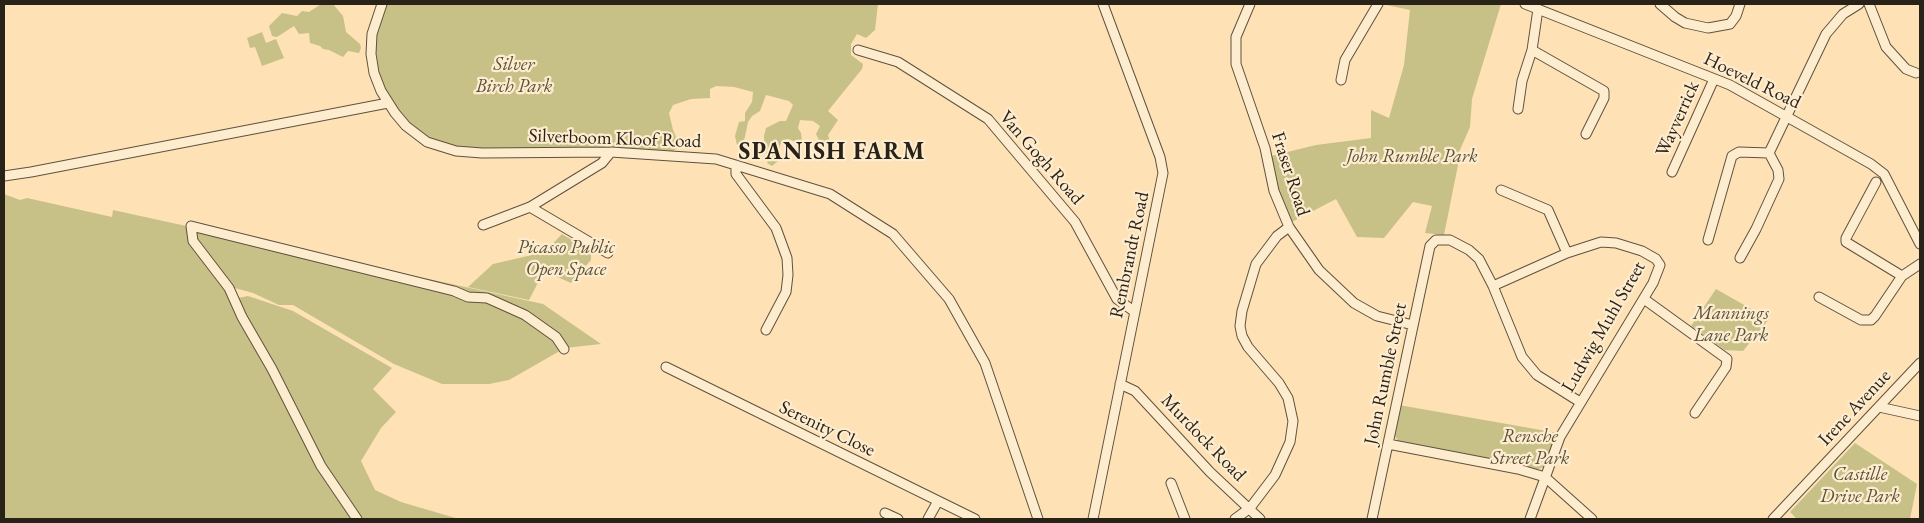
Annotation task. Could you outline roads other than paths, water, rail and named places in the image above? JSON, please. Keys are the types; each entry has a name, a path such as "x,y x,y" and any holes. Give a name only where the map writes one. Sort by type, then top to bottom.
{"street":[{"name":"Silverboom Kloof Road","path":"382,4 374,25 371,54 377,82 388,103 401,121 418,136 440,148 456,152 611,152 716,159 842,199 884,227 902,243 949,299 986,363 1038,519"},
{"name":"Rembrandt Road","path":"1093,519 1163,169 1103,4"},
{"name":"Fraser Road","path":"1250,4 1236,37 1236,64 1265,148 1278,201 1289,228 1319,270 1354,303 1377,316 1413,325"},
{"path":"1341,80 1345,60 1378,4"},
{"name":"Hoeveld Road","path":"1525,4 1714,79 1788,117 1881,171 1920,244"},
{"path":"1660,4 1685,23 1708,28 1730,24 1736,16 1740,4"},
{"path":"1769,153 1788,117 1826,34 1843,14 1859,4"},
{"path":"1869,4 1886,47 1906,69 1916,73"},
{"path":"1518,109 1524,71 1532,50 1538,9"},
{"name":"Van Gogh Road","path":"858,50 898,62 988,119 1075,222 1118,299 1135,312"},
{"path":"1532,50 1604,91 1604,98 1586,134"},
{"name":"Wayverrick","path":"1672,172 1714,79"},
{"path":"4,176 388,103"},
{"path":"483,225 530,207 602,163 611,152"},
{"path":"1708,240 1732,156 1740,152 1769,153"},
{"path":"1740,258 1756,229 1779,179 1778,170 1769,153"},
{"path":"736,165 736,174 776,228 787,258 786,292 766,330"},
{"path":"1876,182 1846,238 1846,242 1902,276"},
{"path":"1501,190 1548,210 1567,253"},
{"path":"530,207 608,253"},
{"path":"357,519 321,466 254,335 242,317 229,288 193,241 191,226 454,291 468,297 487,298 525,315 556,337 564,349"},
{"path":"1234,519 1250,508 1281,464 1290,442 1293,422 1285,392 1248,347 1242,336 1242,311 1256,264 1265,249 1289,228"},
{"name":"John Rumble Street","path":"1372,519 1430,246 1438,239 1450,240 1474,254 1484,267 1493,286"},
{"name":"Ludwig Muhl Street","path":"1493,286 1567,253 1593,244 1606,242 1649,254 1658,261 1660,268 1644,299 1560,437 1530,519"},
{"path":"1819,297 1860,320 1870,320 1875,316 1902,276 1920,264"},
{"path":"1493,286 1522,357 1537,375 1580,402"},
{"path":"1644,299 1727,358 1726,366 1694,413"},
{"name":"Irene Avenue","path":"1773,519 1920,363"},
{"name":"Serenity Close","path":"666,367 975,519"},
{"name":"Murdock Road","path":"1120,384 1135,391 1210,472 1260,519"},
{"path":"1879,407 1920,416"},
{"path":"1388,444 1518,469 1545,477 1592,519"},
{"path":"1171,483 1185,519"},
{"path":"928,519 938,501"},
{"path":"885,513 898,519"}],"district":[{"name":"SPANISH FARM","path":"832,152"}],"park label":[{"name":"Silver Birch Park","path":"514,76"},
{"name":"John Rumble Park","path":"1412,157"},
{"name":"Picasso Public Open Space","path":"566,259"},
{"name":"Mannings Lane Park","path":"1731,325"},
{"name":"Rensche Street Park","path":"1530,448"},
{"name":"Castille Drive Park","path":"1860,486"}]}
